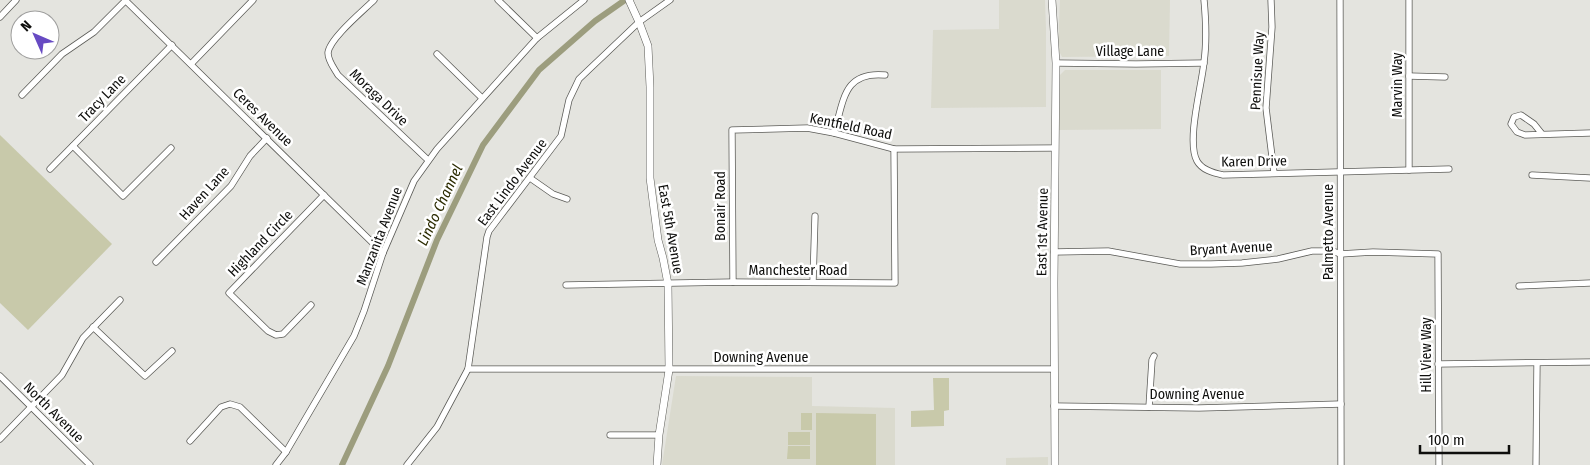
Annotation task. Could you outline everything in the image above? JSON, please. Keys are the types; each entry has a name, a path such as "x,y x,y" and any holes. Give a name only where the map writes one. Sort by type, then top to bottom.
{"street":[{"path":"0,17 16,0"},
{"path":"22,95 62,54 94,32 126,0"},
{"name":"Ceres Avenue","path":"126,0 383,254"},
{"path":"190,64 253,0"},
{"name":"Moraga Drive","path":"374,0 333,42 328,53 331,65 338,75 428,160"},
{"path":"498,0 537,38"},
{"name":"Manzanita Avenue","path":"276,465 286,452 354,336 383,254 414,181 428,160 537,38 584,0"},
{"name":"East 5th Avenue","path":"629,0 648,46 650,63 650,178 653,211 668,284 669,370 656,465"},
{"name":"East Lindo Avenue","path":"407,465 437,427 468,369 487,237 493,225 561,136 569,100 579,79 639,22 670,0"},
{"name":"East 1st Avenue","path":"1052,0 1056,63 1054,252 1055,465"},
{"name":"Karen Drive","path":"1204,0 1207,31 1193,142 1196,160 1204,168 1214,173 1449,169"},
{"name":"Pennisue Way","path":"1271,0 1272,27 1266,108 1274,173"},
{"name":"Palmetto Avenue","path":"1340,0 1341,465"},
{"name":"Marvin Way","path":"1409,0 1409,170"},
{"name":"Tracy Lane","path":"50,169 172,45"},
{"path":"437,54 482,98"},
{"name":"Village Lane","path":"1056,63 1204,63"},
{"path":"834,133 844,99 851,84 863,76 885,75"},
{"path":"1409,76 1445,77"},
{"path":"1542,134 1534,124 1521,115 1514,117 1511,124 1517,132 1525,135 1590,132"},
{"name":"Kentfield Road","path":"732,130 792,128 834,133 894,149 1055,148"},
{"name":"Bonair Road","path":"732,130 733,282"},
{"name":"Haven Lane","path":"156,262 231,186 250,156 267,138"},
{"path":"73,146 123,196 171,148"},
{"name":"Manchester Road","path":"566,285 733,282 894,283 894,149"},
{"path":"1532,174 1590,178"},
{"path":"530,178 553,194 567,199"},
{"name":"Highland Circle","path":"311,305 283,334 276,335 268,331 229,293 324,195"},
{"path":"813,282 814,216"},
{"name":"Bryant Avenue","path":"1054,252 1108,251 1180,264 1242,263 1312,251 1334,251 1340,254 1373,252 1438,254"},
{"name":"Hill View Way","path":"1438,254 1439,465"},
{"path":"1519,286 1590,283"},
{"path":"0,439 62,375 77,348 93,327 120,300"},
{"path":"93,327 146,376 172,351"},
{"path":"1149,407 1152,360 1154,356"},
{"path":"1438,364 1590,362"},
{"path":"1536,465 1537,364"},
{"name":"Downing Avenue","path":"468,369 1054,369"},
{"name":"North Avenue","path":"0,376 90,465"},
{"path":"190,441 221,407 230,404 240,407 286,452"},
{"name":"Downing Avenue","path":"1054,406 1149,407 1340,404"},
{"path":"610,435 659,435"}],"shaded area":[{"path":"999,0 1045,0 1046,107 931,108 933,30 999,29"},
{"path":"1060,0 1170,0 1169,56 1062,57 1058,49"},
{"path":"1065,70 1161,70 1161,129 1059,130 1060,75"},
{"path":"676,376 812,377 812,406 895,408 895,465 662,465"},
{"path":"1048,457 1048,465 1006,465 1006,458"}],"green space":[{"path":"0,135 112,244 28,330 0,303"},
{"path":"933,378 949,378 949,410 944,411 944,426 911,427 911,411 934,410"},
{"path":"801,413 812,413 812,430 801,430"},
{"path":"816,413 876,414 876,465 816,465"},
{"path":"788,432 810,432 810,445 788,445"},
{"path":"788,446 810,446 810,459 787,459"}],"waterway":[{"name":"Lindo Channel","path":"342,465 388,366 437,240 483,145 539,70 595,21 625,0"}]}
